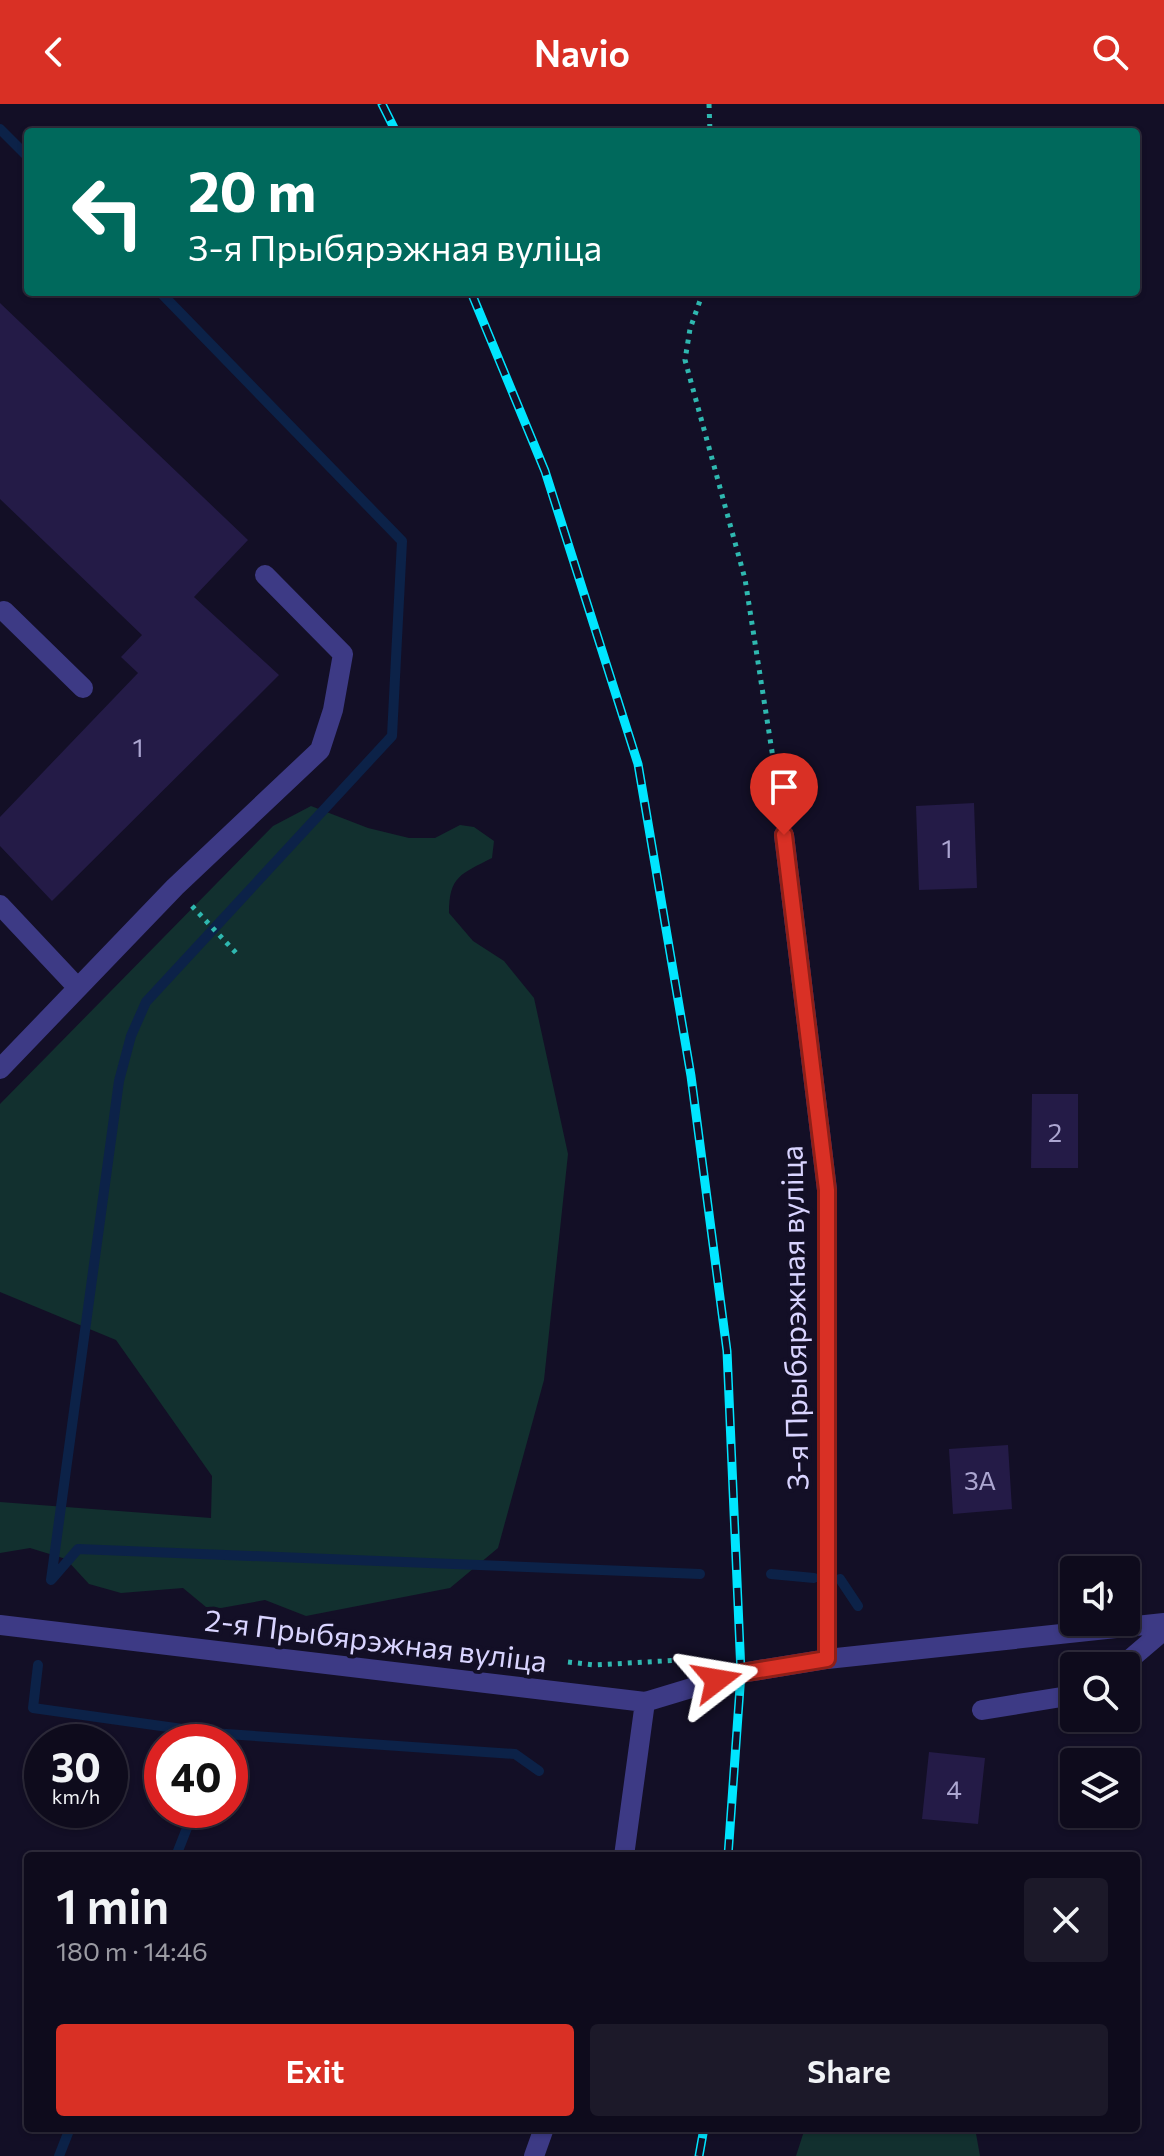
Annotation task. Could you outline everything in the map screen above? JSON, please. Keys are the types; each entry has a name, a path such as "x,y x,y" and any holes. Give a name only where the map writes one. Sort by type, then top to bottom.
{"street":[{"path":"0,1069 175,887 320,750 333,710 343,654 265,575"},
{"path":"1,611 83,688"},
{"name":"3-я Прыбярэжная вуліца","path":"784,835 827,1190 827,1659"},
{"path":"0,905 78,988"},
{"name":"2-я Прыбярэжная вуліца","path":"0,1625 645,1702 741,1673 827,1659 1164,1623"},
{"path":"1138,1652 1164,1630"},
{"path":"982,1710 1060,1697"},
{"path":"625,1852 645,1702"},
{"path":"534,2156 543,2132"}],"path":[{"path":"709,104 710,128"},
{"path":"702,296 690,329 685,360 745,579 784,835"},
{"path":"197,912 239,956"},
{"path":"564,1662 595,1665 691,1659"}],"green space":[{"path":"311,806 368,828 409,838 435,838 460,825 474,827 494,841 492,858 465,873 454,884 449,913 473,941 504,961 534,998 568,1154 544,1380 498,1548 450,1588 306,1616 265,1600 221,1608 206,1607 183,1588 121,1593 89,1584 66,1559 30,1548 0,1553 0,1502 211,1518 212,1476 116,1340 0,1292 0,1104 273,826"},
{"path":"804,2132 976,2132 980,2156 796,2156"}],"building":[{"path":"0,303 248,540 194,597 279,675 52,901 0,846 0,817 138,673 121,657 142,635 0,499"},
{"path":"974,803 977,888 919,890 916,806"},
{"path":"1032,1094 1078,1094 1078,1168 1031,1168"},
{"path":"1008,1445 1012,1509 953,1514 949,1449"},
{"path":"929,1752 985,1758 978,1824 922,1819"}],"waterway":[{"path":"0,129 24,153"},
{"path":"51,1580 119,1081 131,1036 146,1002 392,736 402,541 164,296"},
{"path":"52,1579 78,1549 700,1574"},
{"path":"771,1574 814,1578"},
{"path":"840,1579 858,1606"},
{"path":"38,1665 33,1708 147,1724"},
{"path":"248,1736 515,1754 539,1771"},
{"path":"178,1852 187,1828"},
{"path":"59,2156 68,2132"}],"railway":[{"path":"382,104 394,128"},
{"path":"473,296 545,471 638,764 691,1076 727,1351 741,1673 728,1852"},
{"path":"699,2156 703,2132"}],"route":[{"path":"717,1680 827,1659 827,1190 784,835"}]}
